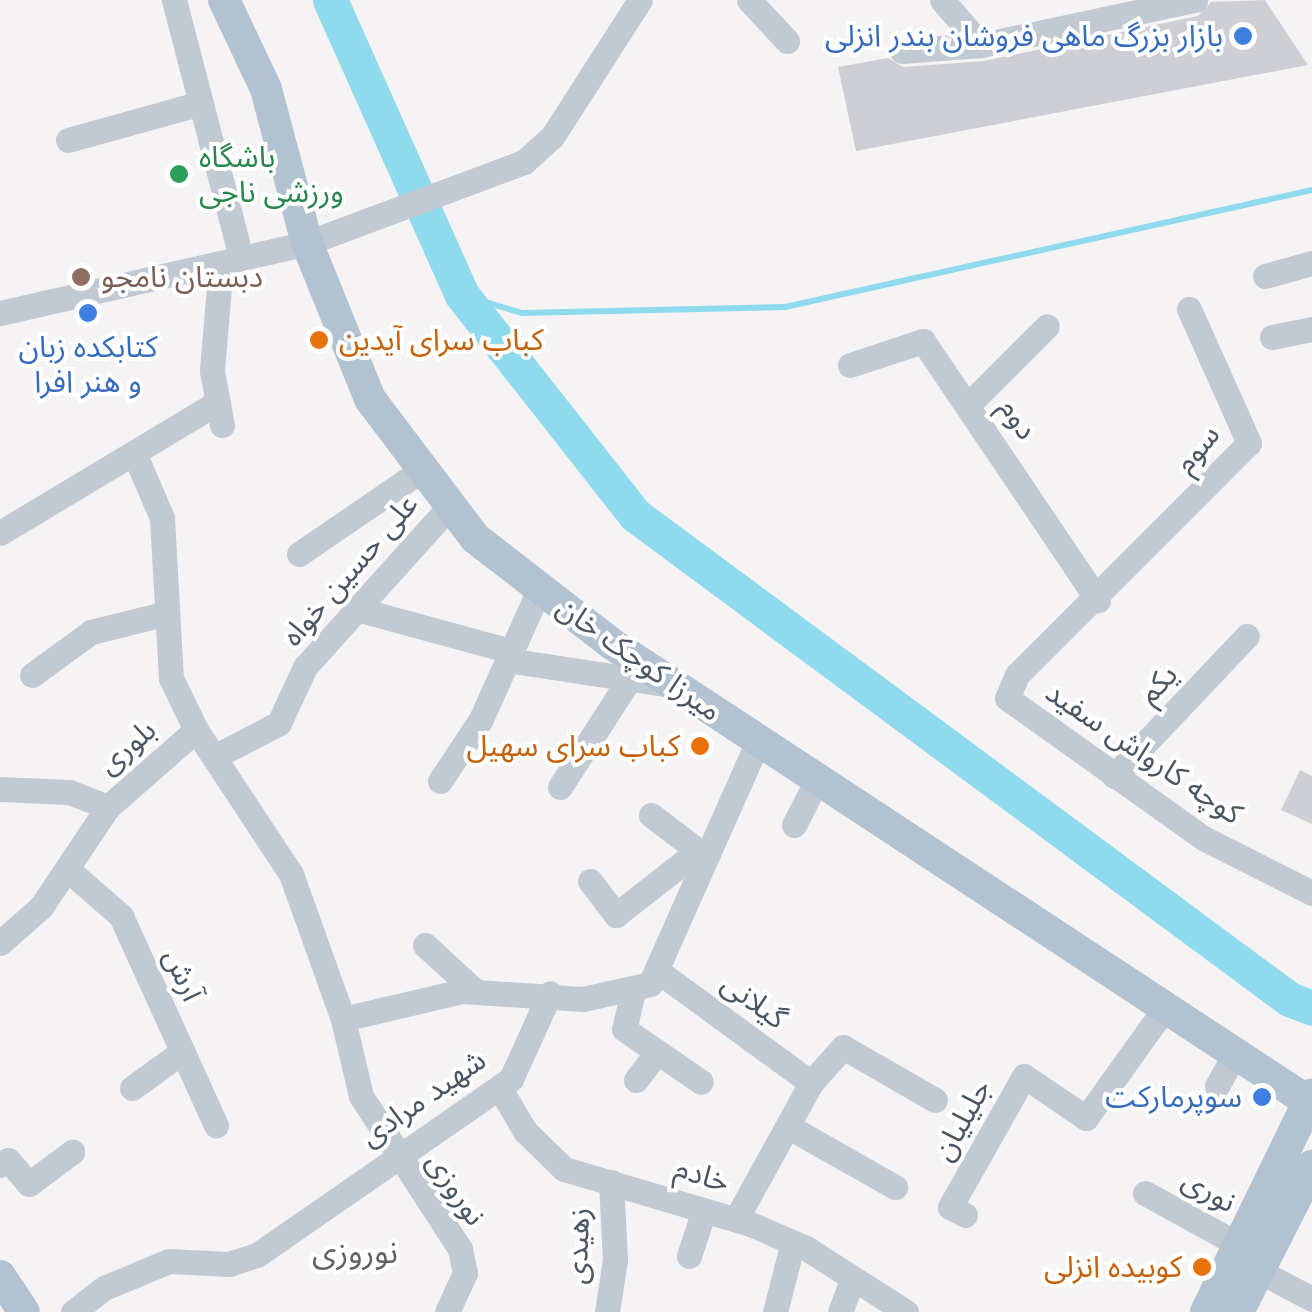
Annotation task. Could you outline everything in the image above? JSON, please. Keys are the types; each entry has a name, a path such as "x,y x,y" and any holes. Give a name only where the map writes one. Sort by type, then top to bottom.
{"main road":[{"name":"میرزا کوچک خان","path":"224,0 266,89 307,243 370,400 475,538 673,685 1309,1106"},
{"path":"1238,1312 1250,1258 1309,1106"},
{"path":"1206,1312 1250,1258 1312,1166"},
{"path":"0,1276 24,1312"}],"street":[{"path":"0,534 135,455 220,413 212,371 230,260 200,103 174,0"},
{"path":"0,312 307,243 512,168 552,137 640,0"},
{"path":"749,0 787,40"},
{"path":"942,0 981,45"},
{"path":"902,51 981,45 1196,0"},
{"path":"68,140 200,103"},
{"path":"1265,276 1312,263"},
{"name":"سوم","path":"1098,600 1249,443 1190,309"},
{"path":"969,404 1047,326"},
{"path":"1272,338 1312,329"},
{"name":"دوم","path":"850,365 924,341 1098,600"},
{"name":"بلوری","path":"0,943 42,908 108,807 196,730 171,678 162,518 135,455"},
{"path":"299,554 423,469"},
{"name":"علی حسین خواه","path":"216,756 279,722 305,667 450,506"},
{"path":"440,781 509,655 540,588"},
{"name":"کوچه کارواش سفید","path":"1098,600 1017,676 1007,698 1206,839 1312,893"},
{"path":"360,610 509,655 673,685"},
{"path":"32,675 90,632 167,614"},
{"name":"یکم","path":"1114,776 1247,636"},
{"path":"560,787 630,678"},
{"name":"نوروزی","path":"196,730 292,874 343,1019 361,1096 395,1159 460,1248 464,1273 446,1312"},
{"path":"343,1019 474,990 550,993 583,999 633,991 659,972 702,854 758,742"},
{"path":"794,825 818,780"},
{"path":"0,789 69,792 108,807"},
{"path":"651,815 702,854"},
{"path":"590,881 616,915 702,854"},
{"name":"آرش","path":"67,868 120,916 216,1126"},
{"path":"426,945 474,990"},
{"name":"گیلانی","path":"659,972 811,1083"},
{"path":"633,991 624,1029 701,1082"},
{"name":"شهید مرادی","path":"72,1312 104,1288 169,1261 229,1264 257,1256 511,1079 550,993"},
{"name":"جلیلیان","path":"964,1214 950,1207 1024,1076 1086,1118 1164,1009"},
{"path":"736,1219 811,1083 843,1047 935,1100"},
{"path":"132,1088 182,1052"},
{"path":"636,1080 657,1052"},
{"path":"1217,1086 1234,1055"},
{"name":"خادم","path":"499,1087 525,1131 564,1169 736,1219 792,1242 903,1311"},
{"path":"789,1127 895,1187"},
{"path":"0,1165 8,1160 28,1184 72,1152"},
{"name":"زهیدی","path":"607,1312 615,1260 611,1182"},
{"name":"نوری","path":"1145,1193 1312,1299"},
{"path":"689,1256 704,1210"},
{"path":"775,1312 792,1242"},
{"path":"840,1312 853,1278"}],"building":[{"path":"1265,0 1308,65 856,151 838,67 888,58 903,67 984,61 1198,16 1211,2"},
{"path":"1300,770 1312,776 1312,824 1281,810"}],"waterway":[{"path":"330,0 462,295 635,515 1289,999 1312,1008"},
{"path":"462,295 522,313 785,307 1312,190"}],"place":[{"name":"بازار بزرگ ماهی فروشان بندر انزلی","path":"1243,36"},
{"name":"باشگاه ورزشی ناجی","path":"179,174"},
{"name":"دبستان نامجو","path":"81,277"},
{"name":"کتابکده زبان و هنر افرا","path":"88,313"},
{"name":"کباب سرای آیدین","path":"319,340"},
{"name":"کباب سرای سهیل","path":"700,746"},
{"name":"سوپرمارکت","path":"1262,1097"},
{"name":"کوبیده انزلی","path":"1202,1267"}],"district":[{"name":"نوروزی","path":"355,1252"}]}
